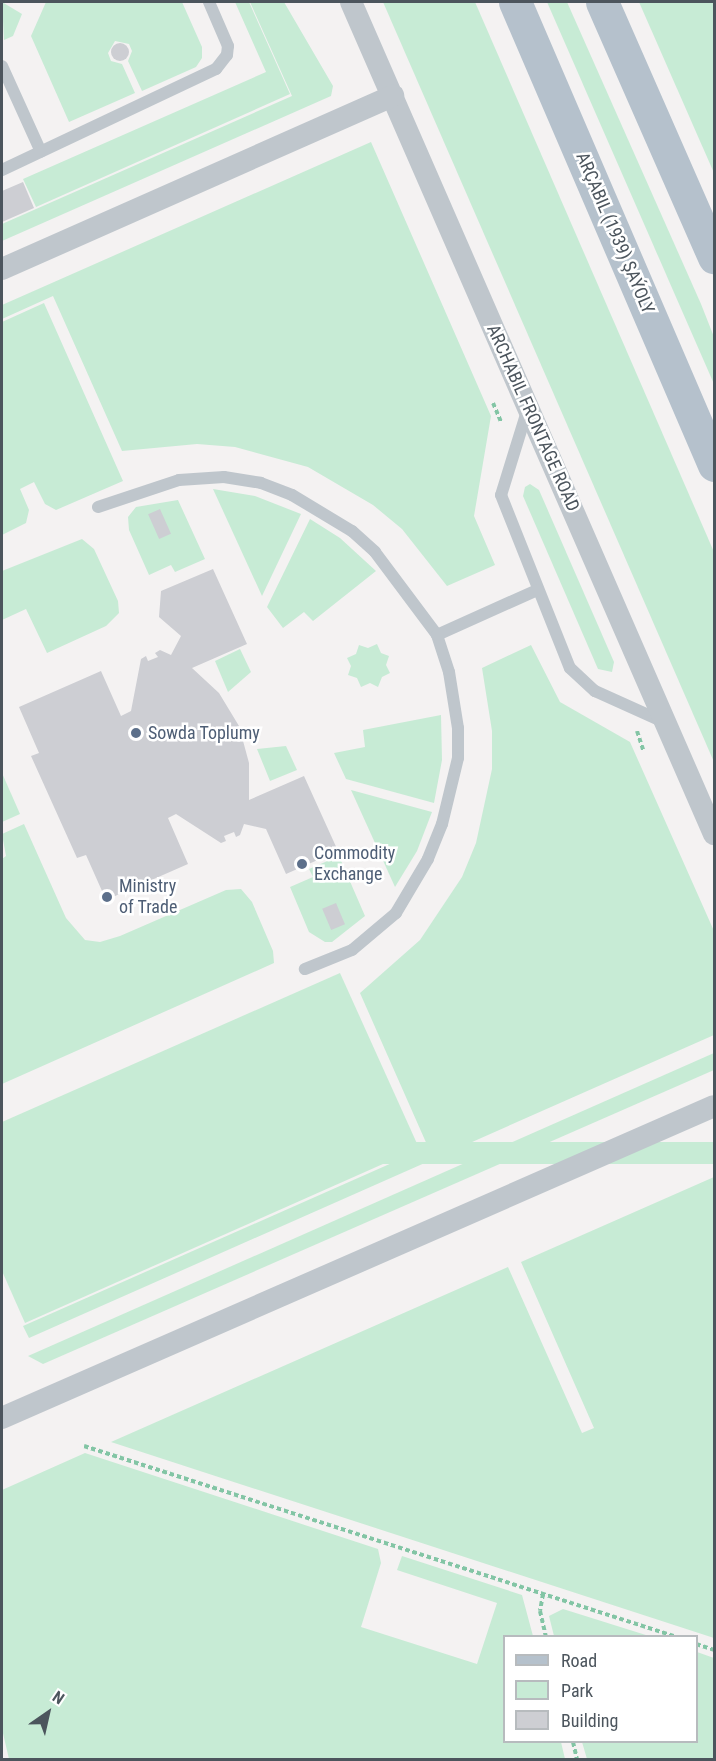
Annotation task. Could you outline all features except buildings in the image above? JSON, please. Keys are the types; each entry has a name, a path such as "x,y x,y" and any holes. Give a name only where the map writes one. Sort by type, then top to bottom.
{"main road":[{"name":"ARÇABIL (1939) ŞAÝOLY","path":"515,2 714,465"},
{"path":"603,2 714,257"}],"street":[{"name":"ARCHABIL FRONTAGE ROAD","path":"351,2 714,834"},
{"path":"2,269 393,96"},
{"path":"2,1418 714,1106"}],"lane":[{"path":"2,170 216,69 227,55 228,46 208,2"},
{"path":"2,66 41,152"},
{"path":"528,407 501,495 570,668 582,682 666,723"},
{"path":"98,507 146,488 190,479 224,477 261,483 292,495 352,531 375,552 437,634 449,672 458,728 458,758 439,833 428,858 396,913 352,950 305,969"},
{"path":"437,634 537,590"}],"path":[{"path":"84,1446 671,1635"},
{"path":"543,1594 540,1611 546,1635"},
{"path":"698,1645 714,1650"},
{"path":"573,1743 577,1760"}],"green space":[{"path":"2,2 22,14 13,36 4,40"},
{"path":"46,2 182,2 202,47 202,58 196,67 142,91 128,61 132,51 129,44 115,41 108,53 111,61 122,64 135,93 69,122 31,36"},
{"path":"235,2 249,2 290,94 36,207 23,179 266,72"},
{"path":"250,2 284,2 333,86 331,96 2,241 2,224 292,96"},
{"path":"383,2 475,2 714,552 714,762"},
{"path":"547,2 567,2 701,304 714,337 714,384"},
{"path":"639,2 714,2 714,173"},
{"path":"371,142 491,416 474,516 495,565 447,586 402,529 373,505 308,467 235,447 197,444 122,451 53,296 2,319 2,305"},
{"path":"44,303 123,481 56,510 45,504 34,482 20,489 29,510 26,523 2,535 2,322"},
{"path":"530,484 539,490 614,662 612,672 598,669 523,496 525,487"},
{"path":"213,489 255,496 301,514 262,596"},
{"path":"178,500 205,559 175,572 171,565 149,575 129,530 128,517 136,507"},
{"path":"310,519 340,538 376,571 313,621 304,612 283,628 267,607"},
{"path":"82,539 94,549 118,601 119,613 106,626 47,653 26,609 2,620 2,571"},
{"path":"377,644 381,653 389,656 386,665 390,673 382,677 378,687 370,683 361,687 357,678 348,675 351,666 347,658 356,654 359,645 368,648"},
{"path":"531,645 560,702 630,742 714,931 714,1035 29,1338 23,1326 428,1147 360,993 420,940 462,877 476,843 492,769 492,731 482,668"},
{"path":"240,649 251,672 228,692 215,661"},
{"path":"441,715 442,760 434,803 346,779 334,753 365,747 363,730"},
{"path":"286,746 297,770 270,781 257,749"},
{"path":"2,773 20,814 2,822"},
{"path":"351,790 432,812 417,851 395,887"},
{"path":"24,824 66,918 85,940 100,942 120,936 226,890 241,889 252,902 273,951 274,963 2,1084 2,859 6,856 2,834"},
{"path":"339,856 365,916 332,942 325,942 309,932 290,887 313,877 309,869"},
{"path":"340,973 419,1148 25,1323 2,1271 2,1122"},
{"path":"714,1053 714,1070 43,1364 28,1356"},
{"path":"2,1142 714,1142 714,1164 2,1164"},
{"path":"714,1177 714,1638 111,1442 508,1267 582,1433 594,1428 521,1262"},
{"path":"85,1453 378,1549 381,1563 361,1627 477,1664 497,1603 397,1570 402,1556 522,1595 533,1635 503,1635 503,1743 561,1743 565,1759 9,1759 2,1729 2,1490"},
{"path":"563,1609 646,1635 554,1635 549,1616"},
{"path":"698,1652 714,1658 714,1759 587,1759 582,1743 698,1743"}],"place":[{"name":"Sowda Toplumy","path":"136,733"},
{"name":"Commodity Exchange","path":"302,864"},
{"name":"Ministry of Trade","path":"107,897"}]}
